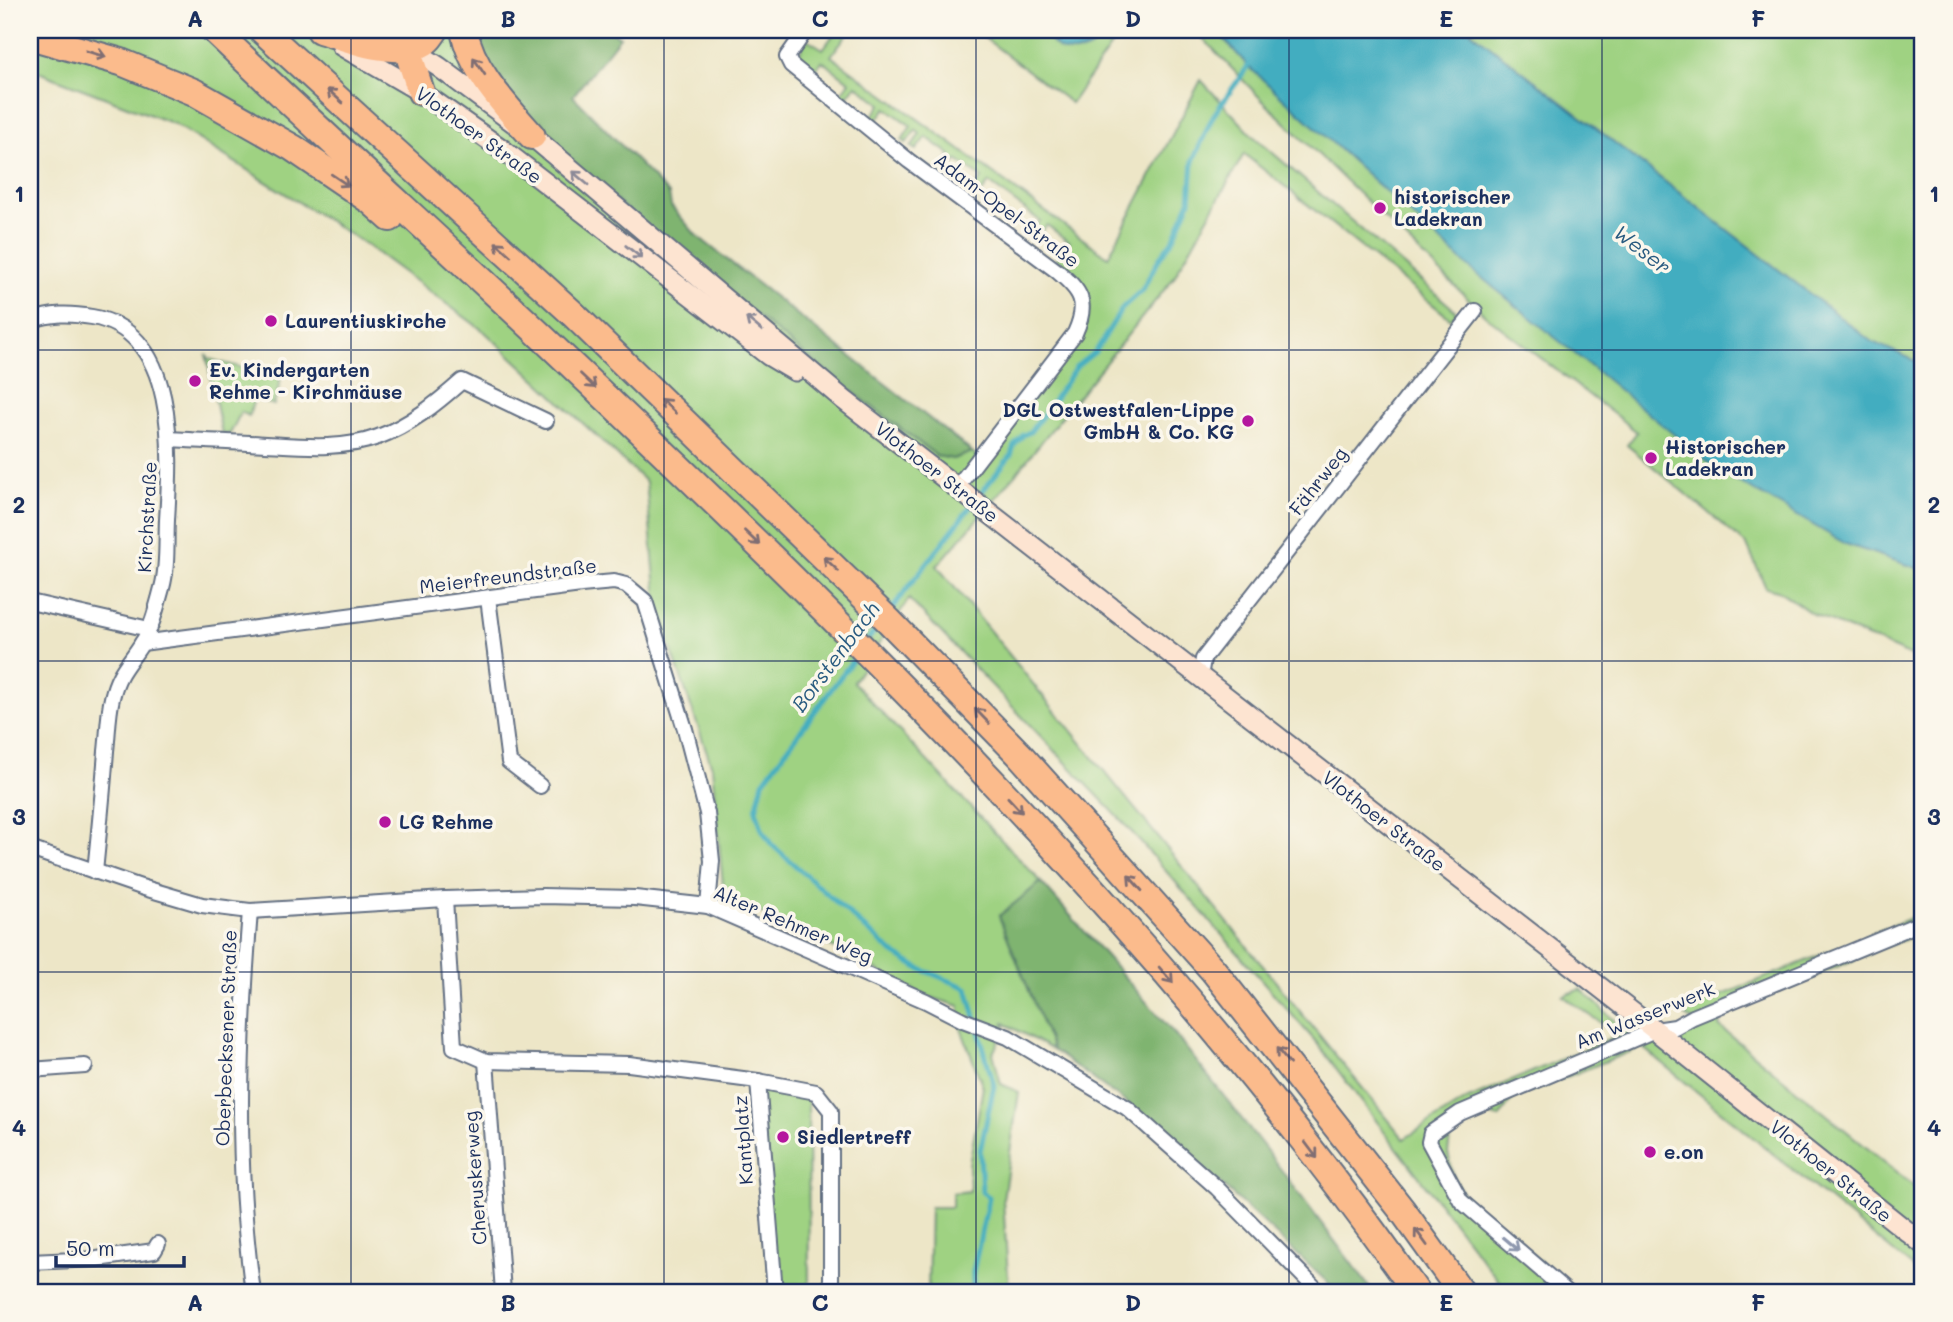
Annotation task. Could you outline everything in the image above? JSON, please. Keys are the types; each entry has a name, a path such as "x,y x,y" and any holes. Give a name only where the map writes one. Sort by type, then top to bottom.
{"highway":[{"path":"214,30 539,334 861,645 1072,867 1168,977 1287,1119 1372,1229 1416,1292"},
{"path":"262,30 572,313 884,616 1019,754 1213,970 1386,1189 1461,1292"},
{"path":"320,30 370,45 407,38 418,46 427,41 435,30"},
{"path":"464,30 468,50 502,101 532,136"},
{"path":"30,36 121,62 194,92 293,149 371,201 477,297 539,334"},
{"path":"407,38 421,92"}],"main road":[{"name":"Vlothoer Straße","path":"311,30 365,57 421,92 503,150 768,355 844,400"},
{"name":"Vlothoer Straße","path":"382,30 407,38 439,67 532,136 844,400 1655,1030 1923,1244"}],"street":[{"name":"Adam-Opel-Straße","path":"806,30 790,51 788,57 791,65 909,161 1057,271 1075,286 1082,297 1082,311 1075,333 957,487"},
{"name":"Fährweg","path":"1200,677 1203,659 1475,311"},
{"name":"Kirchstraße","path":"30,321 47,314 66,313 107,320 131,334 152,363 167,412 169,494 163,586 146,636 122,667 111,699 95,872"},
{"path":"169,439 307,446 349,444 375,438 404,425 428,410 462,381 546,421"},
{"name":"Meierfreundstraße","path":"146,636 614,582 626,585 645,601 685,729 707,813 712,861 708,906"},
{"path":"488,598 509,762 540,786"},
{"path":"30,602 146,636"},
{"name":"Alter Rehmer Weg","path":"30,849 202,905 250,911 543,896 635,898 708,906 926,1001 962,1020 1008,1037 1127,1108 1217,1188 1319,1292"},
{"path":"444,899 454,1047 486,1061 628,1063 758,1082"},
{"name":"Oberbecksener Straße","path":"250,911 240,1097 241,1156 253,1292"},
{"name":"Am Wasserwerk","path":"1567,1292 1461,1202 1429,1142 1431,1133 1460,1113 1655,1030 1675,1027 1693,1017 1923,922"},
{"name":"Cheruskerweg","path":"486,1061 503,1292"},
{"path":"30,1070 85,1066"},
{"name":"Kantplatz","path":"775,1292 758,1082 816,1093 831,1111 831,1292"},
{"path":"30,1262 97,1259 154,1251 158,1244"}],"green space":[{"path":"30,30 480,30 477,45 816,364 937,456 953,459 972,452 983,460 1083,334 1090,307 1081,280 1056,259 1069,242 1047,225 1037,238 1031,233 1040,221 989,183 979,196 973,191 982,178 957,160 947,172 941,169 951,155 926,137 916,150 911,147 920,134 916,130 906,143 902,140 911,126 886,108 876,121 871,118 881,104 856,85 845,99 840,95 850,82 822,61 810,77 799,59 807,39 823,49 837,30 850,30 831,56 1108,257 1201,80 1252,135 1457,312 1451,319 1244,154 1173,279 1005,487 937,566 1404,1139 1464,1101 1618,1035 1563,996 1581,989 1642,1047 1513,1098 1499,1118 1476,1111 1451,1130 1448,1153 1453,1175 1465,1198 1576,1292 1507,1292 1316,1042 1122,821 909,599 853,682 1041,882 999,916 1053,1050 1004,1023 1005,1028 993,1053 1001,1084 1019,1092 1003,1199 1009,1292 928,1292 930,1207 952,1207 952,1193 970,1191 969,1165 983,1087 959,1023 960,1006 926,996 787,924 724,897 712,767 658,611 646,482 485,332 362,242 174,124 30,71"},
{"path":"480,30 610,30 620,37 573,96 669,194 671,206 696,235 972,452 953,459 937,456 816,364 565,159 485,66 477,45"},
{"path":"974,30 1122,30 1071,103"},
{"path":"1195,30 1216,30 1249,67 1846,544 1923,570 1923,661 1811,613 1781,592 1766,588 1747,545 1627,445 1637,432 1486,316 1263,101"},
{"path":"1469,30 1923,30 1923,364 1872,342"},
{"path":"206,354 209,359 281,378 274,405 254,399 249,416 241,412 230,434 222,434"},
{"path":"1041,882 1178,1038 1373,1292 1338,1292 1131,1106 1053,1050 999,916"},
{"path":"1923,913 1923,931 1721,1015 1719,1026 1923,1194 1923,1276 1642,1047 1699,1026 1681,1012"},
{"path":"758,1082 808,1091 809,1292 775,1292"}],"water":[{"path":"1043,30 1104,30 1090,48 1067,52 1052,42"},
{"name":"Weser","path":"1216,30 1469,30 1872,342 1923,364 1923,570 1846,544 1715,468 1471,269 1249,67"}],"waterway":[{"name":"Borstenbach","path":"977,498 1011,455 1014,446 1023,435 1030,432 1046,411 1077,366 1096,351 1123,307 1142,290 1174,238 1190,201 1193,161 1213,116 1251,62"},
{"name":"Borstenbach","path":"890,611 971,506"},
{"name":"Borstenbach","path":"866,642 882,622"},
{"name":"Borstenbach","path":"858,653 763,782 756,810 762,829 771,844 892,952 918,968 967,988 994,1086 980,1151 982,1192 989,1197 973,1272 973,1292"}],"place":[{"name":"historischer Ladekran","path":"1380,208"},
{"name":"Laurentiuskirche","path":"271,321"},
{"name":"Ev. Kindergarten Rehme - Kirchmäuse","path":"195,381"},
{"name":"DGL Ostwestfalen-Lippe GmbH & Co. KG","path":"1248,421"},
{"name":"Historischer Ladekran","path":"1651,458"},
{"name":"LG Rehme","path":"385,822"},
{"name":"Siedlertreff","path":"783,1137"},
{"name":"e.on","path":"1650,1152"}]}
